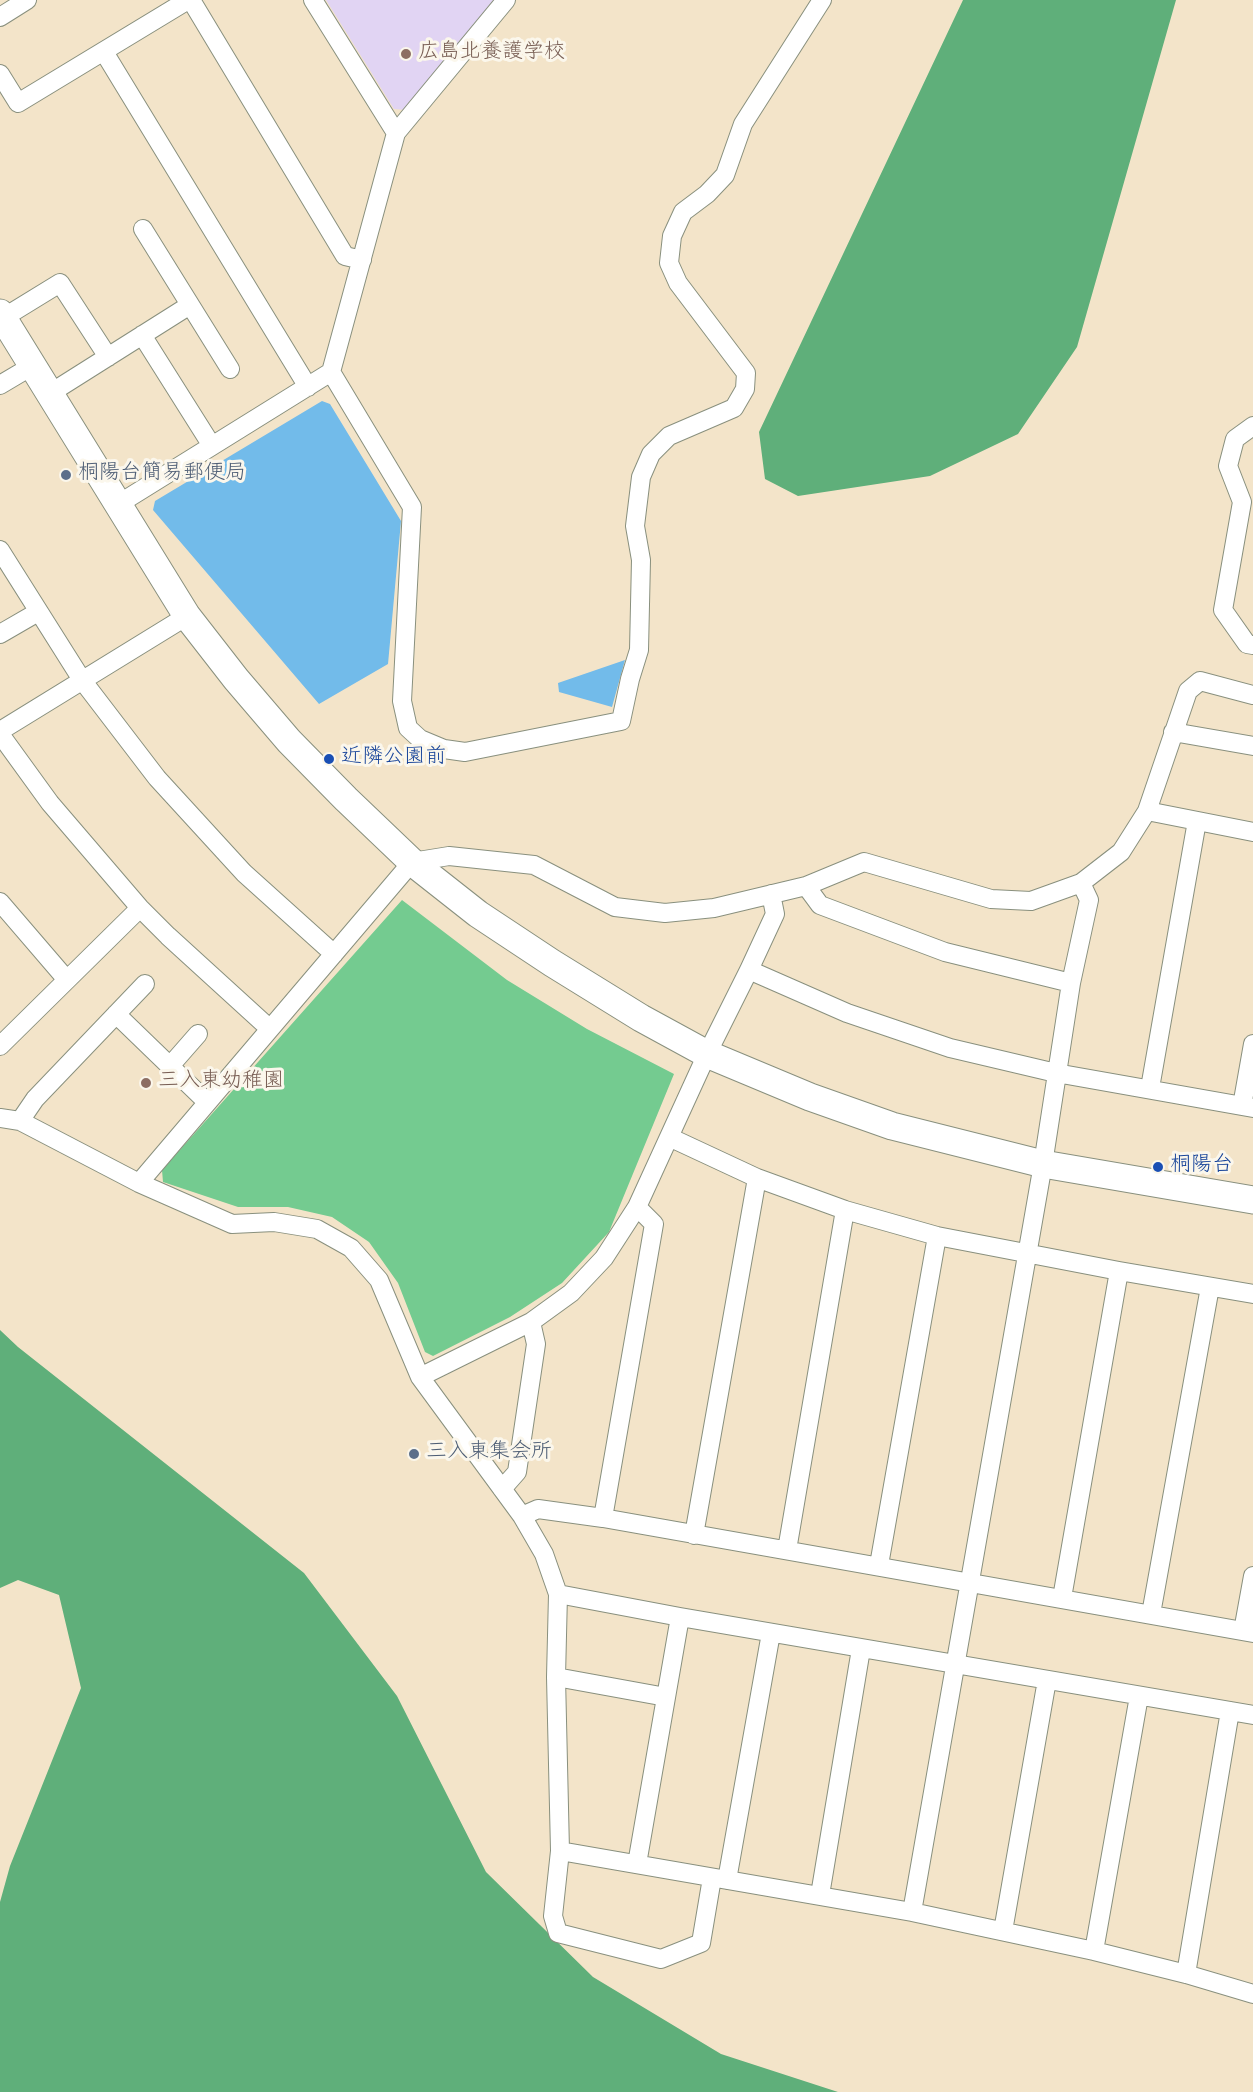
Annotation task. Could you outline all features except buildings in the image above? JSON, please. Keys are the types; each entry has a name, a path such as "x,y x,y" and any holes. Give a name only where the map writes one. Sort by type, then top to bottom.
{"street":[{"path":"0,17 27,0"},
{"path":"0,74 18,103 190,0 345,256 362,260"},
{"path":"313,0 396,133"},
{"path":"117,505 331,372 396,133 506,0"},
{"path":"331,372 412,507 402,701 408,728 420,739 444,749 465,752 621,721 639,650 641,560 635,526 641,477 651,454 669,436 734,408 745,389 746,373 678,283 669,263 672,236 683,212 707,194 725,175 743,124 822,0"},
{"path":"104,52 308,387"},
{"path":"143,229 230,369"},
{"path":"108,357 60,282 1,316 187,616 236,679 289,741 346,799 412,862 478,914 640,1018 707,1054 810,1097 892,1126 1043,1164 1253,1200"},
{"path":"49,394 190,305"},
{"path":"142,335 212,446"},
{"path":"0,385 32,366"},
{"path":"1253,426 1235,439 1228,466 1242,502 1223,610 1247,644 1253,645"},
{"path":"0,550 82,680 157,778 244,873 334,954"},
{"path":"0,634 38,612"},
{"path":"187,616 0,732 50,803 140,908 270,1029"},
{"path":"139,1183 412,862 449,856 534,865 615,907 665,913 714,908 806,886 864,862 991,899 1031,901 1081,883 1121,852 1147,811 1188,692 1200,681 1253,695"},
{"path":"1173,732 1253,746"},
{"path":"1147,811 1253,832"},
{"path":"1150,1088 1197,821"},
{"path":"912,1912 1043,1164 1071,983 1089,900 1081,883"},
{"path":"806,886 820,906 934,948 1071,983"},
{"path":"420,1377 531,1322 571,1293 604,1258 638,1207 707,1054 749,970 774,914 771,894"},
{"path":"0,902 67,980"},
{"path":"0,1046 140,908"},
{"path":"749,970 847,1013 950,1048 1056,1073 1248,1107 1253,1044"},
{"path":"20,1120 35,1099 145,984"},
{"path":"116,1014 207,1102"},
{"path":"170,1066 198,1034"},
{"path":"0,1118 20,1120 139,1183 232,1224 274,1222 317,1229 351,1248 379,1280 420,1377 522,1516 544,1554 558,1594 556,1677 560,1851 552,1916 558,1933 661,1959 701,1943 720,1879 771,1633"},
{"path":"669,1137 757,1178 845,1210 938,1236 1253,1294"},
{"path":"694,1535 757,1178"},
{"path":"603,1518 654,1224 638,1207"},
{"path":"788,1550 845,1210"},
{"path":"879,1565 938,1236"},
{"path":"1062,1598 1119,1271"},
{"path":"1152,1614 1210,1287"},
{"path":"502,1489 517,1472 536,1344 531,1322"},
{"path":"522,1516 538,1509 603,1518 970,1581 1248,1632 1253,1576"},
{"path":"558,1594 861,1649 1253,1715"},
{"path":"637,1864 680,1617"},
{"path":"820,1895 861,1649"},
{"path":"556,1677 666,1697"},
{"path":"1003,1930 1047,1680"},
{"path":"1094,1951 1139,1696"},
{"path":"1186,1974 1230,1711"},
{"path":"560,1851 820,1895 1003,1930 1186,1974 1253,1994"}],"shaded area":[{"name":"広島北養護学校","path":"326,0 495,0 406,110 394,109"}],"green space":[{"path":"963,0 1176,0 1077,347 1018,434 930,476 798,496 765,479 759,432"},
{"path":"402,900 507,980 587,1029 674,1074 609,1232 562,1283 510,1317 433,1356 425,1352 398,1283 369,1242 332,1217 288,1207 238,1207 163,1182 162,1170"},
{"path":"0,1330 18,1347 304,1573 397,1696 486,1872 593,1977 721,2054 838,2092 0,2092 0,1902 10,1866 81,1688 59,1595 18,1580 0,1588"}],"water":[{"path":"322,401 330,404 401,521 388,664 319,704 153,510 155,501"},
{"path":"625,660 612,707 559,692 558,683"}],"place":[{"name":"広島北養護学校","path":"406,54"},
{"name":"桐陽台簡易郵便局","path":"66,475"},
{"name":"近隣公園前","path":"329,759"},
{"name":"三入東幼稚園","path":"146,1083"},
{"name":"桐陽台","path":"1158,1167"},
{"name":"三入東集会所","path":"414,1454"}]}
